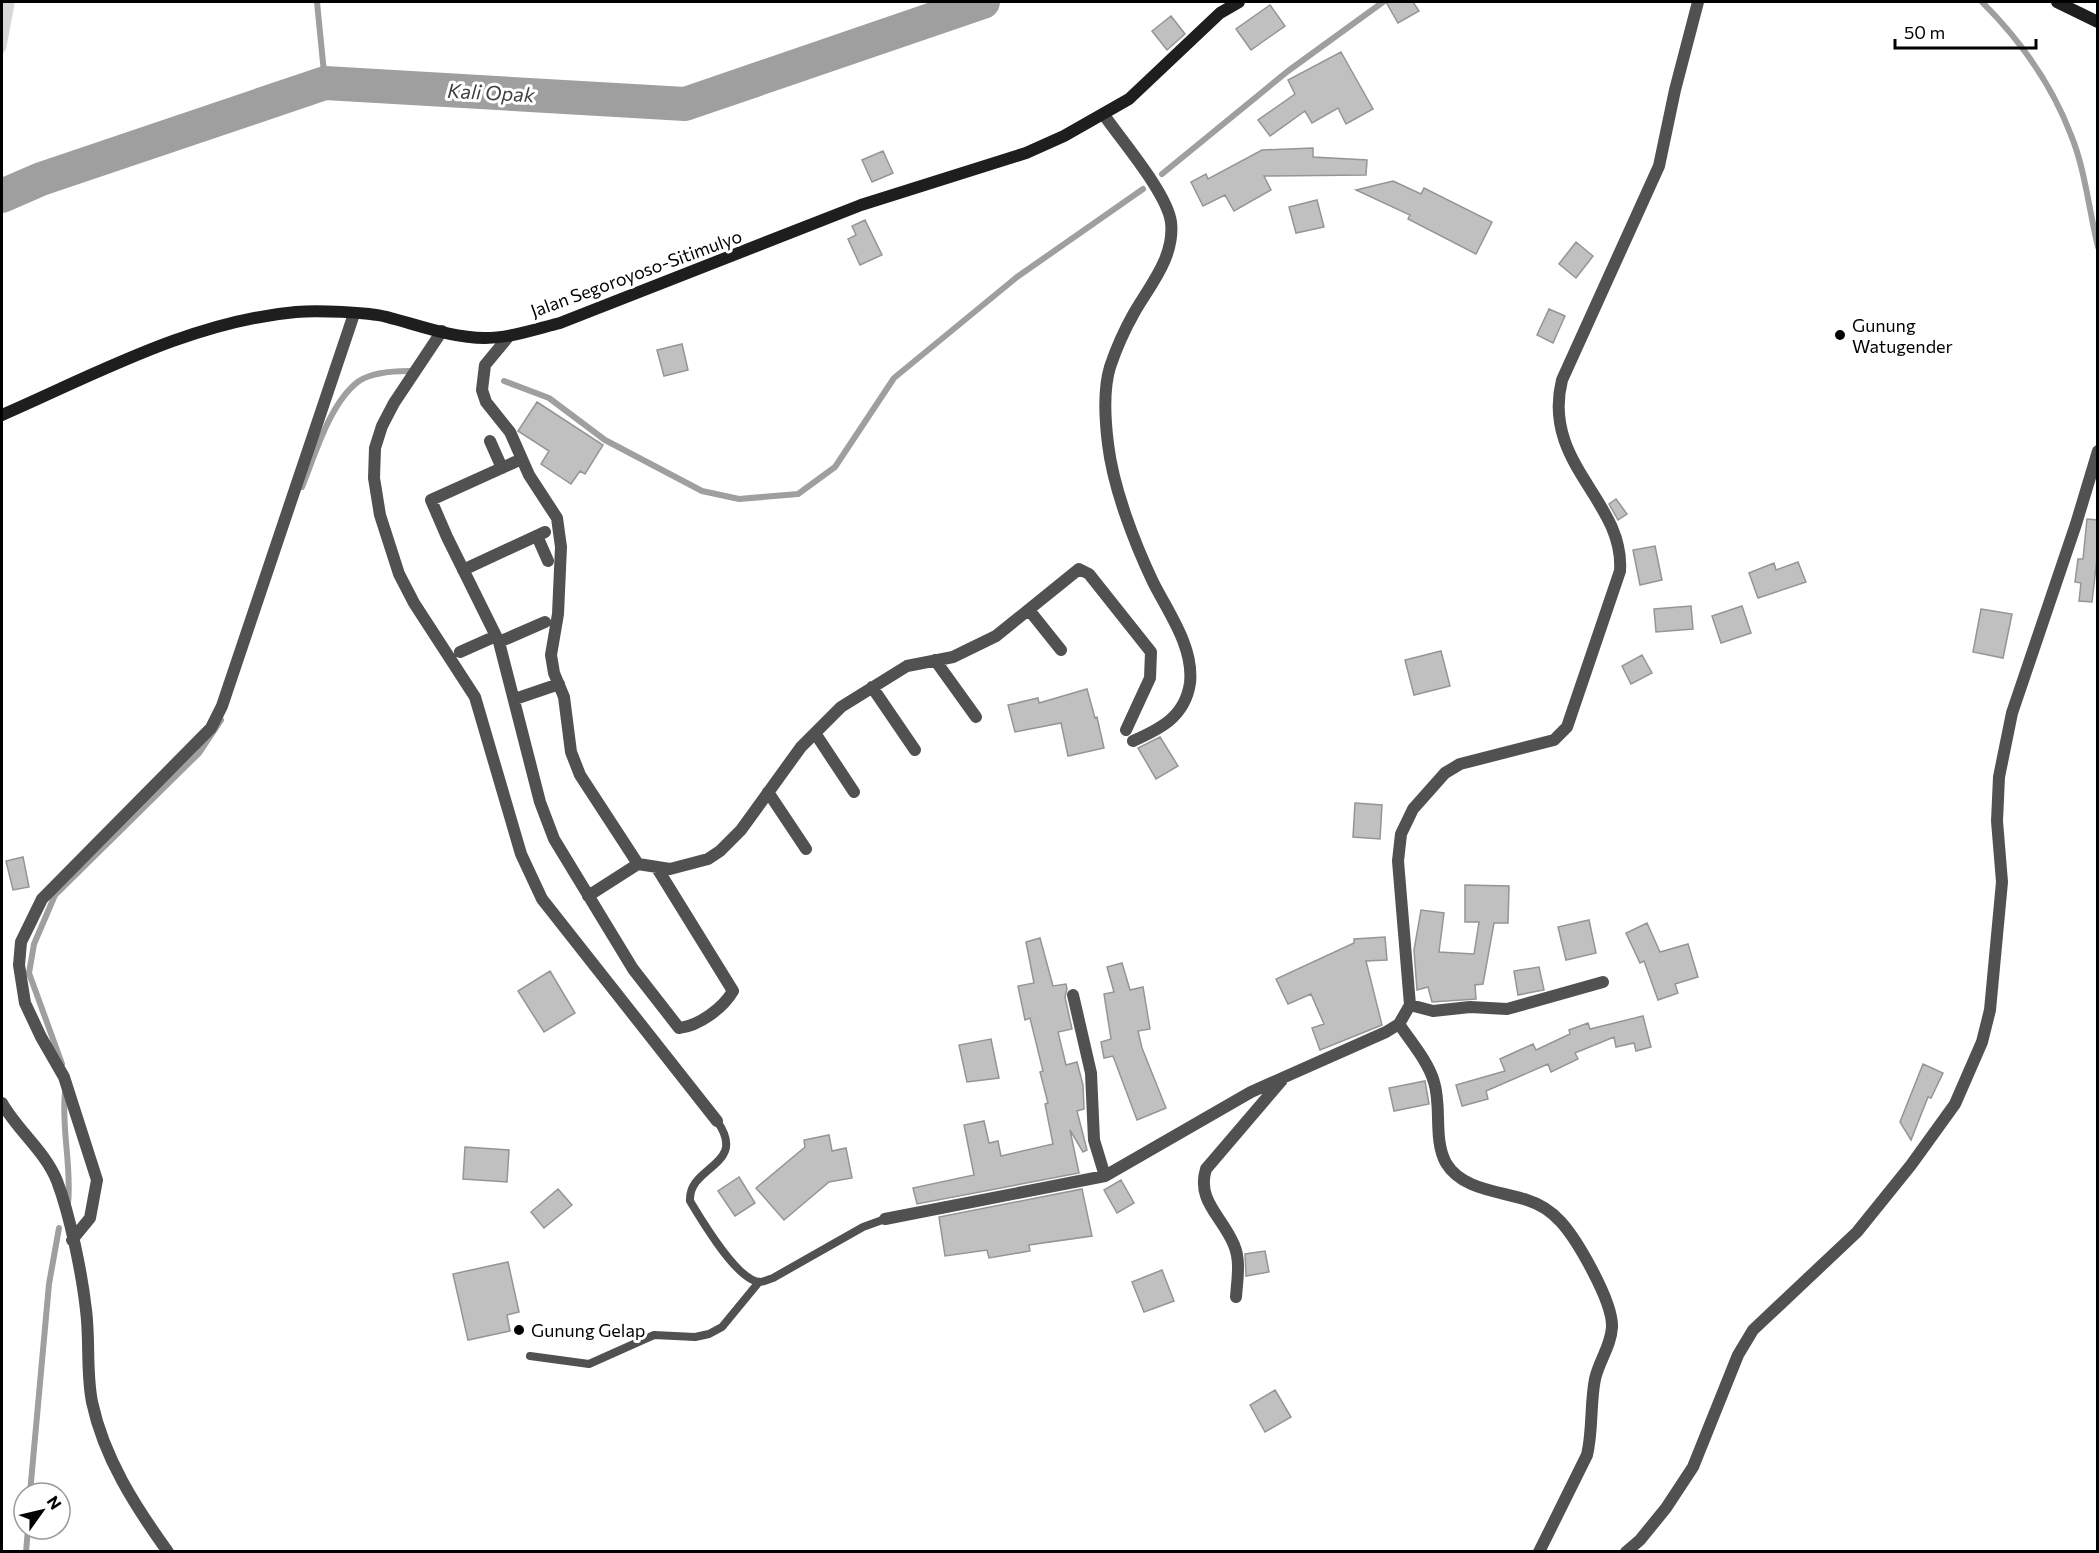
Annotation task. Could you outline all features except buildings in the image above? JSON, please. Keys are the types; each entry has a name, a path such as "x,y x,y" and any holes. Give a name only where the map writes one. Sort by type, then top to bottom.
{"main road":[{"name":"Jalan Segoroyoso-Sitimulyo","path":"2,415 179,339 241,322 297,311 383,316 442,331 484,338 509,336 560,323 861,205 1026,153 1104,115 1129,99 1220,14 1239,2"},
{"path":"2057,2 2097,22"}],"street":[{"path":"885,1219 1105,1176 1238,1099 1399,1024 1410,1005 1398,861 1401,834 1413,809 1427,789 1445,773 1460,764 1554,740 1561,736 1567,727 1620,571 1621,558 1614,533 1563,441 1558,422 1558,397 1562,380 1659,166 1675,90 1698,2"},
{"path":"1104,115 1161,195 1171,221 1171,243 1163,265 1133,314 1109,369 1105,403 1108,446 1125,507 1153,582 1179,632 1187,654 1190,683 1181,706 1167,725 1133,741"},
{"path":"72,1240 90,1218 97,1180 64,1077 41,1037 26,1003 19,965 21,942 42,899 211,728 222,706 354,314"},
{"path":"442,331 394,403 382,426 375,448 374,478 380,515 399,574 414,603 475,697 521,854 542,899 717,1121"},
{"path":"509,336 485,365 482,390 486,402 510,432 530,475 557,518 561,547 558,614 550,648 552,666 564,697 569,743 577,768 638,864"},
{"path":"490,441 502,468"},
{"path":"1626,1551 1640,1540 1660,1516 1693,1467 1738,1355 1753,1330 1857,1232 1955,1104 1977,1053 1990,1010 2002,882 1997,821 2001,766 2012,713 2076,524 2097,451"},
{"path":"515,462 431,500 498,639 540,802 554,839 603,924 660,1007 678,1028 688,1027 726,1004 733,991 657,868"},
{"path":"464,570 541,534 548,561"},
{"path":"588,896 638,864 657,868 692,864 720,851 741,830 815,733 841,707 907,666 953,657 996,636 1079,569 1089,574 1136,630 1151,652 1150,678 1126,730"},
{"path":"1029,610 1061,650"},
{"path":"460,652 545,622"},
{"path":"935,660 976,717"},
{"path":"515,699 559,684"},
{"path":"872,687 915,750"},
{"path":"815,733 854,792"},
{"path":"768,792 806,849"},
{"path":"1410,1005 1433,1011 1470,1007 1507,1009 1603,982"},
{"path":"1073,995 1091,1073 1094,1140 1105,1176"},
{"path":"1399,1024 1434,1081 1441,1148 1447,1163 1472,1185 1528,1200 1546,1208 1561,1222 1592,1273 1610,1312 1612,1326 1609,1343 1595,1380 1591,1439 1587,1455 1539,1551"},
{"path":"1236,1297 1238,1259 1235,1247 1206,1198 1202,1183 1206,1169 1285,1076"},
{"path":"2,1103 57,1180 86,1310 92,1402 112,1463 136,1507 168,1551"}],"lane":[{"path":"717,1121 727,1142 725,1153 694,1184 689,1191 690,1201 730,1261 744,1274 759,1282"},
{"path":"530,1356 589,1364 654,1335 695,1337 709,1334 722,1327 759,1282 773,1278 863,1227 885,1219"}],"shaded area":[{"path":"2,2 15,2 6,49 2,55"}],"waterway":[{"path":"317,2 325,83"},
{"name":"Kali Opak","path":"2,196 41,179 325,83 685,104 983,2"},
{"path":"1162,174 1288,71 1383,2"},
{"path":"1982,2 2021,47 2044,81 2063,116 2080,162 2098,247"},
{"path":"504,381 549,398 605,440 702,491 739,499 798,494 835,467 894,378 1017,277 1143,189"},
{"path":"302,487 324,430 349,390 359,381 377,374 409,371"},
{"path":"62,1064 29,973 34,944 55,895 199,753 221,720"},
{"path":"65,1092 68,1204"},
{"path":"31,1481 49,1284 59,1228"},
{"path":"26,1552 27,1541"}],"place":[{"name":"Gunung Watugender","path":"1840,335"},
{"name":"Gunung Gelap","path":"519,1330"}]}
